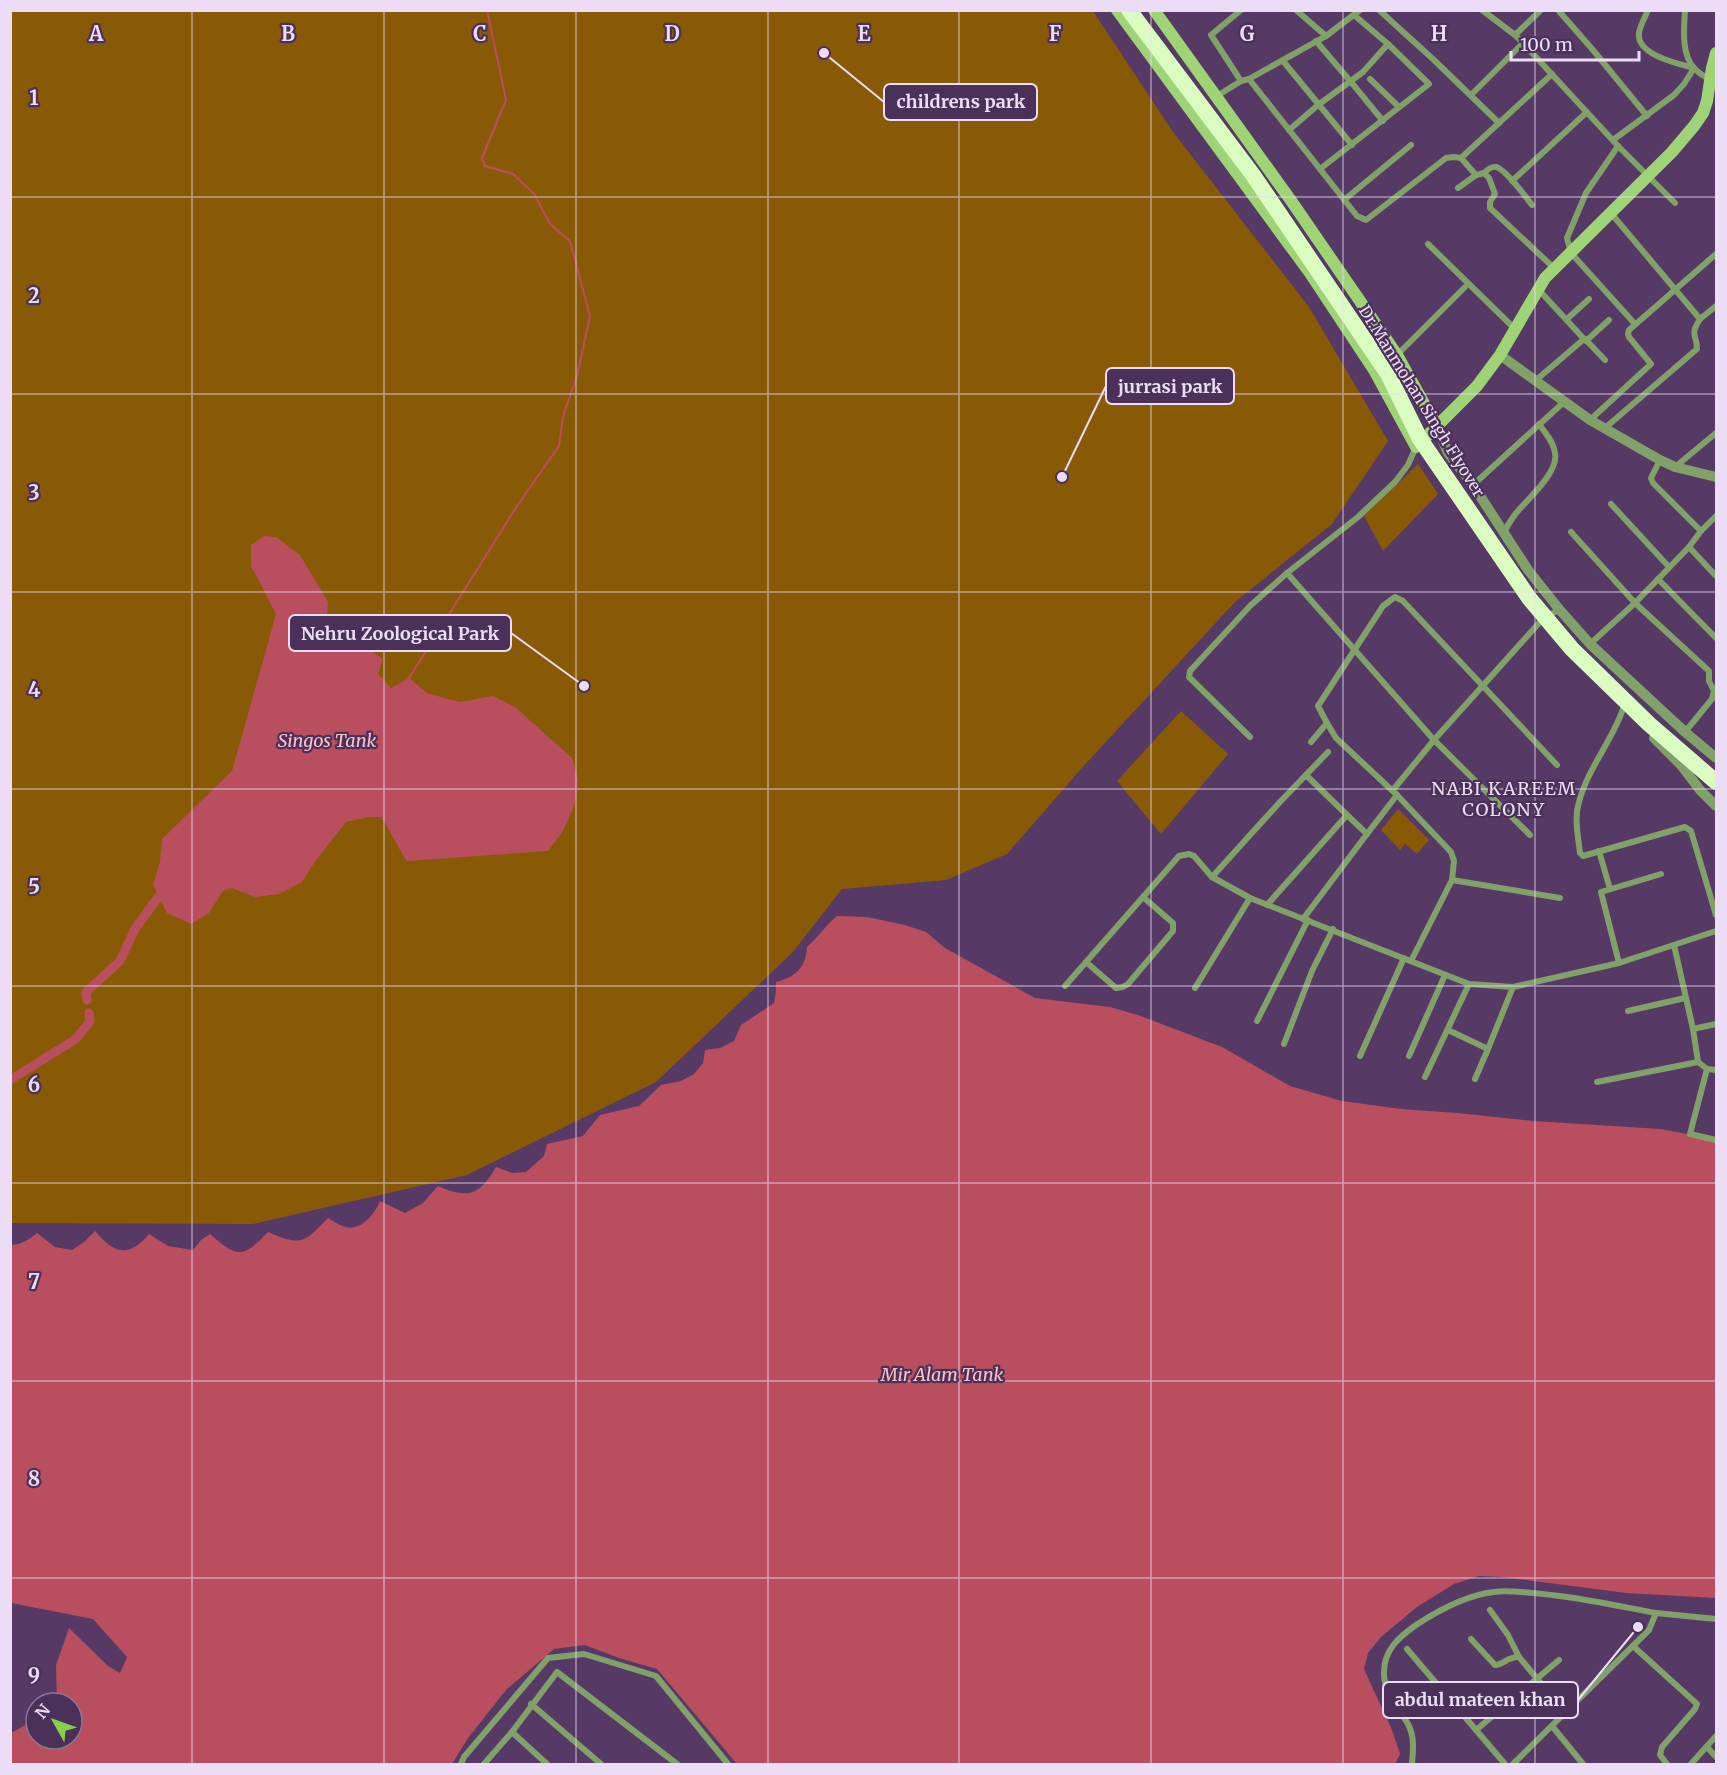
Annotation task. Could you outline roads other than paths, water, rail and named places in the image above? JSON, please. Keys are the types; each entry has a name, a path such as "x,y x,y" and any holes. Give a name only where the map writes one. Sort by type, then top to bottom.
{"highway":[{"name":"Dr.Manmohan Singh Flyover","path":"1129,10 1253,175 1388,374 1420,439 1529,598 1572,650 1649,724 1716,782"},
{"name":"Dr.Manmohan Singh Flyover","path":"1141,10 1194,86 1226,124 1374,339 1431,445 1535,593 1563,629 1605,672 1716,772"}],"main road":[{"path":"1117,10 1310,273 1374,370 1416,447 1477,386 1500,355 1538,289 1555,268 1672,152 1694,126 1703,113 1716,56"},
{"path":"1154,10 1292,202 1397,355 1437,427"},
{"path":"1156,63 1176,43"}],"street":[{"path":"1241,10 1211,35 1357,216 1366,220 1446,158 1461,158 1552,74"},
{"path":"1296,10 1326,36"},
{"path":"1379,10 1499,123"},
{"path":"1482,10 1515,35 1675,203"},
{"path":"1515,35 1541,10"},
{"path":"1558,10 1647,116"},
{"path":"1648,10 1639,33 1641,43 1659,58 1694,68"},
{"path":"1685,10 1685,44 1688,57 1709,86 1716,102"},
{"path":"1216,97 1326,36 1357,13 1429,84 1320,169"},
{"path":"1316,41 1383,121"},
{"path":"1471,95 1523,43"},
{"path":"1289,130 1363,72 1388,44"},
{"path":"1283,61 1352,145"},
{"path":"1635,324 1571,253 1567,238 1586,193 1616,143 1674,95 1694,68"},
{"path":"1370,79 1399,107"},
{"path":"1512,181 1587,112"},
{"path":"1344,200 1411,145"},
{"path":"1461,158 1476,175"},
{"path":"1458,188 1476,175 1495,167 1512,181 1532,205"},
{"path":"1484,173 1489,178 1495,194 1490,202 1490,208 1555,268"},
{"path":"1610,212 1700,319"},
{"path":"1428,244 1515,330"},
{"path":"1590,420 1652,364 1628,334 1629,330 1716,254"},
{"path":"1374,370 1397,355 1468,284"},
{"path":"1538,289 1605,360"},
{"path":"1567,319 1589,298"},
{"path":"1605,428 1697,349 1695,328 1700,319 1716,306"},
{"path":"1535,381 1609,320"},
{"path":"1500,355 1590,420 1660,460 1675,467 1716,477"},
{"path":"1473,485 1564,402"},
{"path":"1504,532 1554,465 1555,452 1539,424"},
{"path":"1437,427 1448,453 1473,485 1528,570 1558,609 1590,644 1716,758"},
{"path":"1675,467 1716,433"},
{"path":"1250,737 1188,674 1250,606 1287,573 1358,517 1395,482 1408,465 1416,447"},
{"path":"1416,447 1540,622 1623,709 1681,765 1716,806"},
{"path":"1660,460 1651,478 1653,483 1701,531"},
{"path":"1611,504 1669,567"},
{"path":"1590,644 1635,603 1716,516"},
{"path":"1571,532 1635,603 1709,671 1709,681 1714,691 1712,699 1685,732"},
{"path":"1689,547 1716,576"},
{"path":"1287,573 1434,740 1530,835"},
{"path":"1658,579 1716,638"},
{"path":"1411,961 1452,880 1454,861 1451,852 1395,793 1336,738 1318,706 1383,606 1395,597 1403,601 1557,765"},
{"path":"1257,1021 1305,920 1395,793 1434,740 1540,622 1558,609"},
{"path":"1623,709 1589,774 1578,803 1576,822 1580,853 1583,856 1685,827 1691,831 1716,915"},
{"path":"1311,742 1327,723"},
{"path":"1212,877 1328,752"},
{"path":"1306,775 1367,834"},
{"path":"1267,905 1347,815"},
{"path":"1599,851 1610,889"},
{"path":"1065,986 1179,856 1185,854 1194,856 1212,877 1250,898 1469,984 1513,987 1619,963 1716,932"},
{"path":"1619,963 1601,894 1603,890 1661,874"},
{"path":"1452,880 1560,898"},
{"path":"1086,962 1116,988 1128,984 1173,931 1174,926 1143,897"},
{"path":"1195,988 1250,898"},
{"path":"1284,1044 1312,971 1333,929"},
{"path":"1674,945 1698,1062 1707,1069 1716,1070"},
{"path":"1360,1056 1404,958"},
{"path":"1409,1056 1445,975"},
{"path":"1425,1077 1469,984"},
{"path":"1475,1079 1513,987"},
{"path":"1628,1011 1685,998"},
{"path":"1693,1029 1716,1024"},
{"path":"1448,1030 1488,1049"},
{"path":"1597,1082 1698,1062"},
{"path":"1707,1069 1690,1134 1716,1140"},
{"path":"1412,1764 1414,1747 1409,1726 1389,1695 1383,1674 1385,1658 1394,1642 1434,1613 1476,1595 1496,1591 1552,1594 1715,1621"},
{"path":"1490,1610 1508,1635 1519,1658 1565,1712"},
{"path":"1513,1764 1633,1646 1648,1630 1656,1613"},
{"path":"1471,1639 1495,1665 1512,1658 1519,1658"},
{"path":"1633,1646 1697,1704 1662,1748 1660,1755 1667,1764"},
{"path":"1407,1649 1505,1764"},
{"path":"461,1764 464,1757 548,1658 584,1654 656,1676 728,1764"},
{"path":"1476,1730 1559,1660"},
{"path":"484,1764 512,1732 557,1672 677,1764"},
{"path":"531,1704 590,1762 601,1764"},
{"path":"1552,1726 1583,1764"},
{"path":"512,1732 548,1764"},
{"path":"1691,1764 1716,1736"},
{"path":"1707,1747 1716,1756"}],"water":[{"name":"Singos Tank","path":"264,536 276,537 300,555 328,602 327,619 336,638 354,639 383,659 378,674 391,688 409,678 427,693 459,702 493,696 515,707 572,758 578,779 575,803 563,831 548,851 407,861 381,817 368,817 346,822 302,882 279,894 255,897 232,888 223,891 209,913 191,924 167,913 153,885 160,862 162,839 232,771 276,614 251,566 251,545"},
{"name":"Mir Alam Tank","path":"837,916 867,917 926,932 945,948 1035,998 1110,1007 1138,1015 1222,1047 1290,1086 1342,1101 1401,1109 1534,1121 1660,1129 1716,1139 1716,1598 1626,1593 1503,1577 1479,1576 1454,1584 1417,1607 1381,1637 1368,1653 1364,1669 1392,1730 1400,1754 1395,1764 737,1764 657,1669 585,1645 554,1649 506,1690 468,1738 452,1764 11,1764 11,1733 24,1726 24,1751 84,1751 84,1691 57,1691 56,1665 69,1628 108,1666 120,1673 127,1657 93,1619 11,1603 10,1245 25,1241 37,1233 55,1247 72,1250 95,1231 109,1245 122,1250 135,1247 149,1234 168,1246 193,1250 210,1234 227,1248 240,1252 252,1247 268,1232 295,1241 307,1238 328,1218 352,1228 367,1220 380,1201 405,1213 423,1203 438,1186 457,1193 472,1192 484,1184 496,1167 512,1173 526,1172 544,1156 547,1144 583,1136 600,1115 639,1106 661,1085 681,1081 694,1074 703,1063 705,1050 720,1048 734,1041 741,1025 774,1003 776,982 794,974 802,966 807,947"}],"waterway":[{"path":"409,678 517,506 559,446 563,416 577,376 590,316 570,241 550,224 535,195 513,174 485,166 482,158 506,100 487,10"},
{"path":"87,1000 86,992 120,961 135,929 159,896"},
{"path":"10,1080 76,1039 90,1021 89,1013"}],"place":[{"name":"childrens park","path":"824,53"},
{"name":"jurrasi park","path":"1062,477"},
{"name":"Nehru Zoological Park","path":"584,686"},
{"name":"abdul mateen khan","path":"1638,1627"}],"district":[{"name":"NABI KAREEM COLONY","path":"1504,799"}]}
